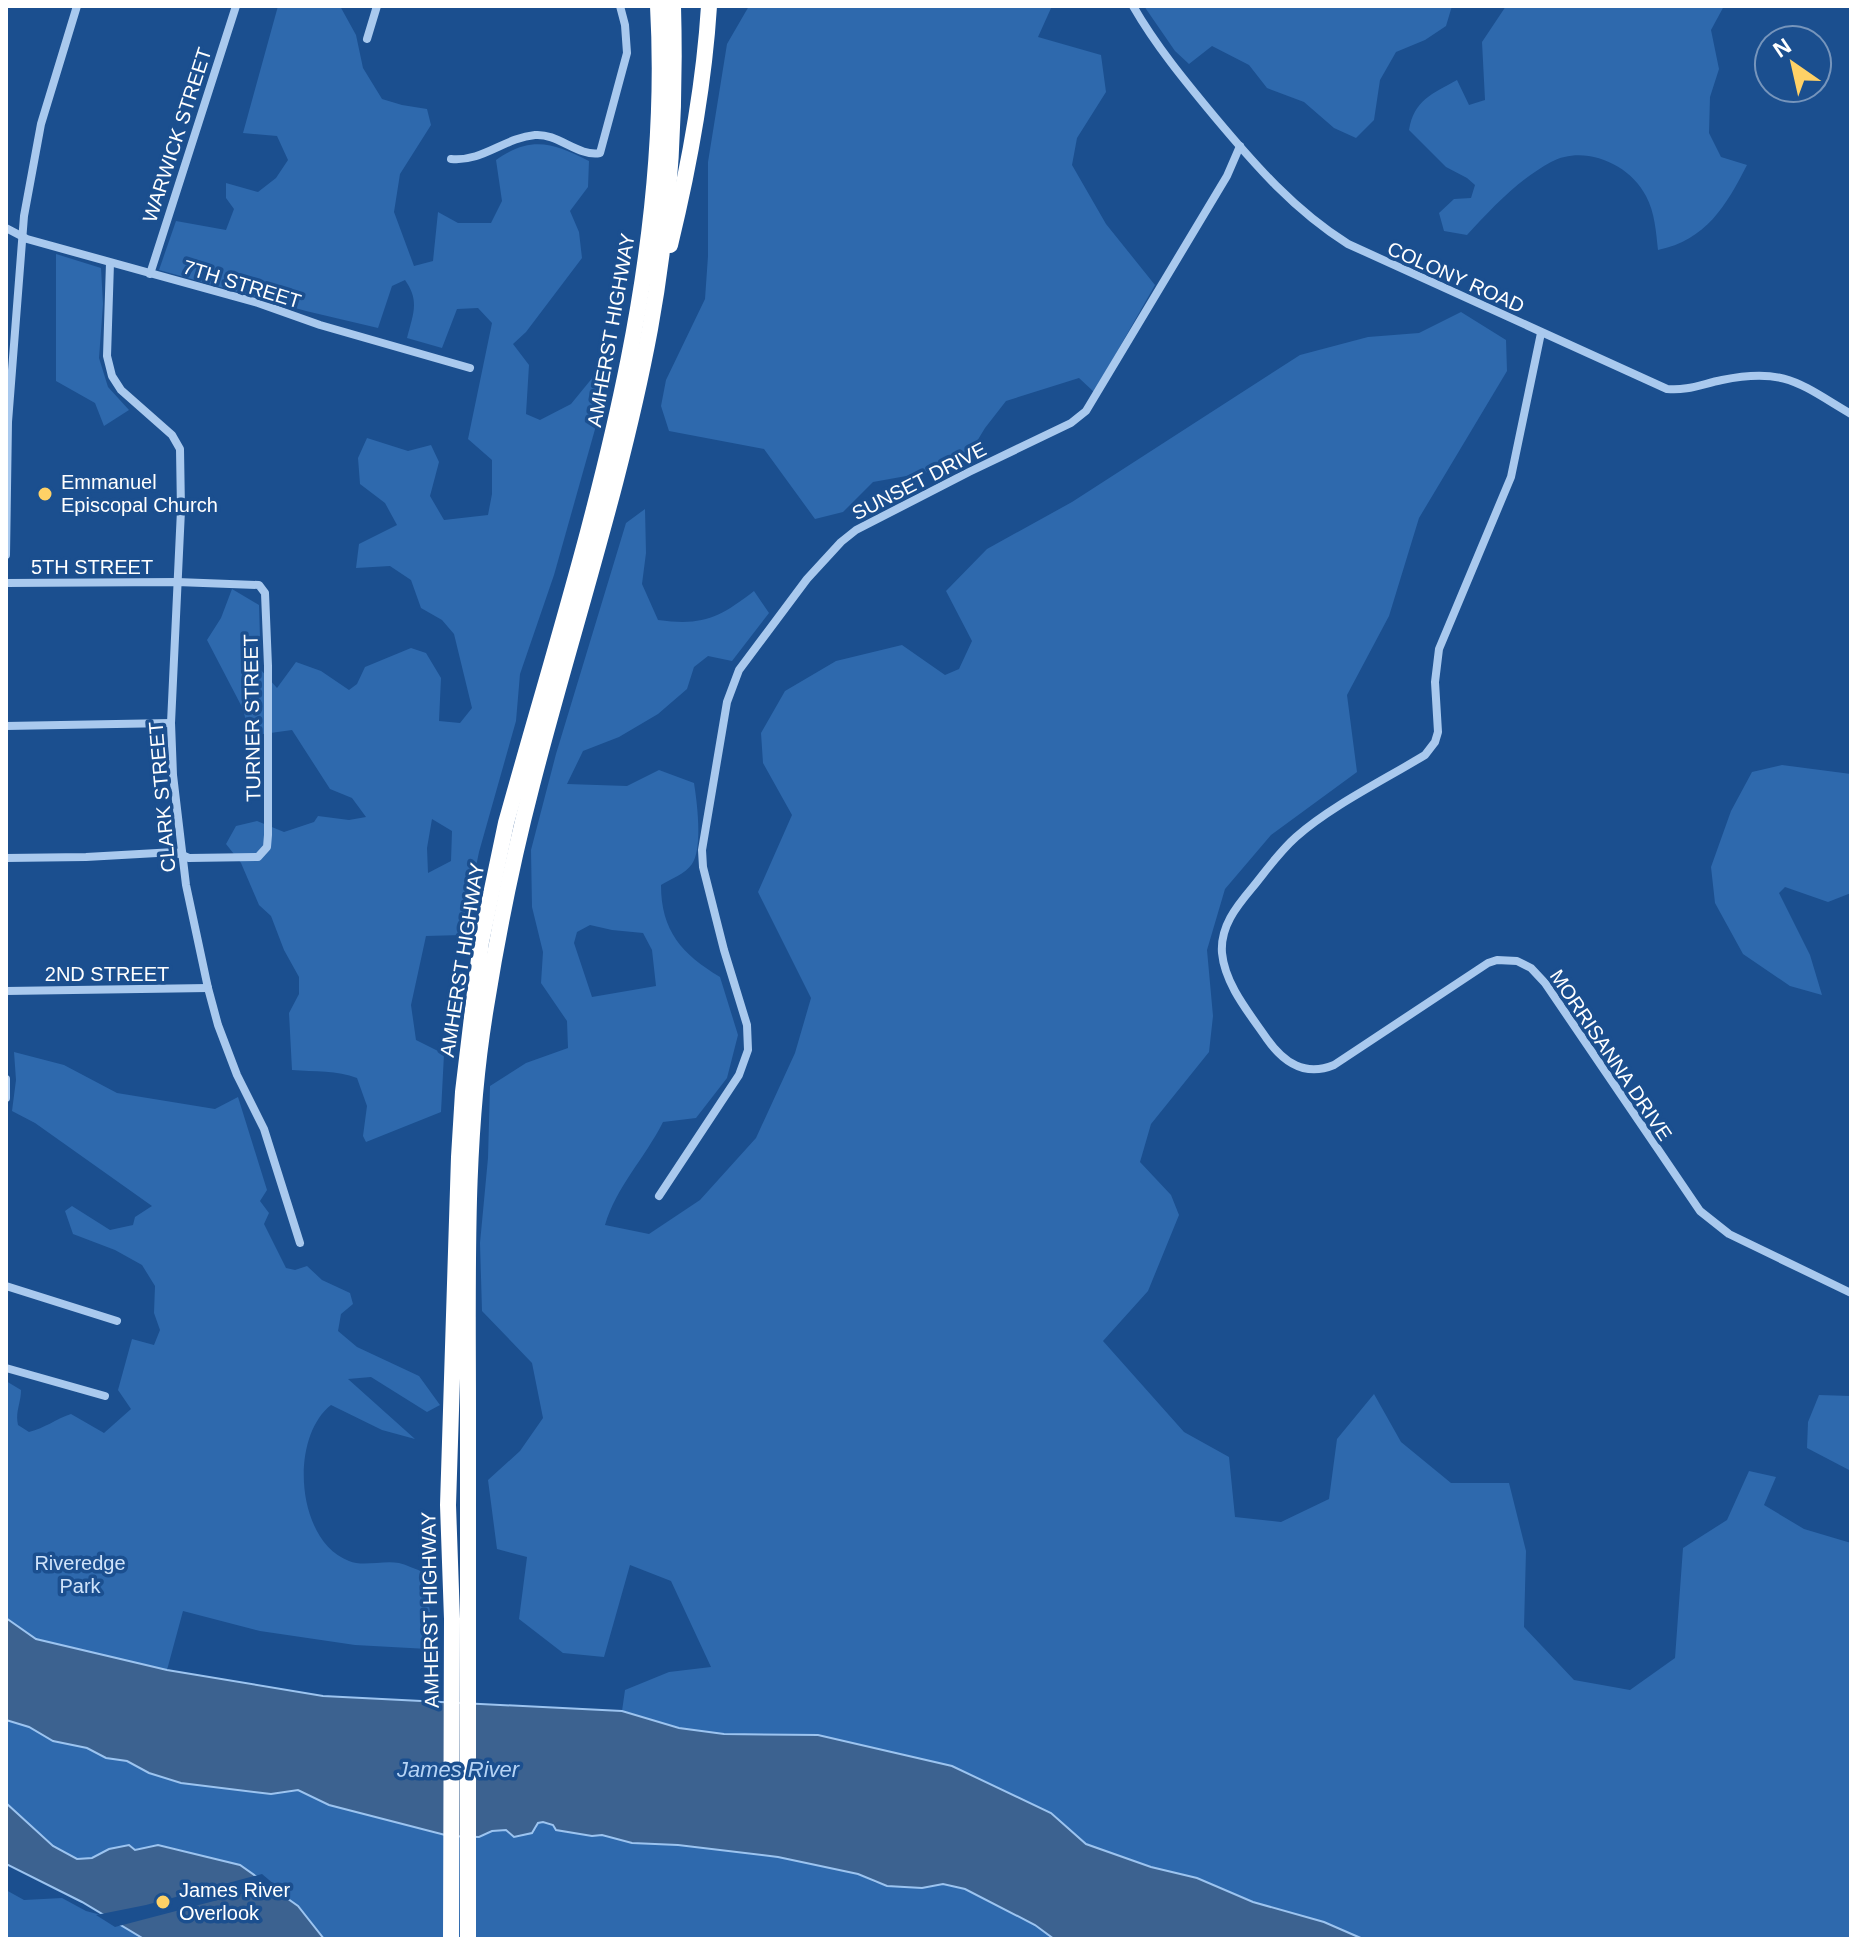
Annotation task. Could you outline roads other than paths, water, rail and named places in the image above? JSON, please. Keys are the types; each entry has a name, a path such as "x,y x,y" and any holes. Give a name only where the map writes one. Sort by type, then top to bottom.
{"highway":[{"path":"647,6 654,173"},
{"name":"AMHERST HIGHWAY","path":"468,1939 460,1620 448,1505 463,1092 481,942 506,823 596,504 618,416 639,302 654,173 658,6"},
{"name":"AMHERST HIGHWAY","path":"451,1939 470,1164 484,1013 531,786 598,548 651,324 671,136 673,6"},
{"path":"651,324 682,194 698,103 709,6"}],"street":[{"path":"6,555 7,443 21,236 41,124 77,6"},
{"name":"WARWICK STREET","path":"150,274 236,6"},
{"path":"367,39 377,6"},
{"path":"451,159 478,158 532,135 552,137 596,155 603,149 627,53 620,6"},
{"name":"COLONY ROAD","path":"1133,6 1161,51 1283,194 1314,221 1348,244 1667,389 1692,389 1735,377 1778,376 1801,383 1851,414"},
{"name":"SUNSET DRIVE","path":"659,1196 739,1075 748,1050 747,1025 724,950 703,867 702,850 727,702 739,670 807,579 856,530 1071,423 1086,411 1227,176 1240,146"},
{"name":"7TH STREET","path":"6,228 21,236 110,263 258,303 320,325 470,368"},
{"name":"CLARK STREET","path":"110,263 109,368 121,390 172,435 180,449 171,723 173,775 193,923 208,988 237,1075 264,1129 300,1243"},
{"name":"MORRISANNA DRIVE","path":"1541,333 1511,477 1439,649 1435,682 1439,719 1435,742 1425,755 1314,823 1282,851 1231,916 1222,942 1225,968 1244,1004 1274,1048 1295,1066 1310,1070 1334,1065 1488,963 1507,959 1526,965 1545,983 1700,1211 1729,1234 1851,1293"},
{"name":"5TH STREET","path":"6,583 177,582"},
{"name":"TURNER STREET","path":"177,582 253,583 263,588 268,666 267,847 258,857 249,858 184,856"},
{"path":"6,726 171,723"},
{"path":"6,858 175,852 184,856"},
{"name":"2ND STREET","path":"6,991 208,988"},
{"path":"6,1079 6,1094"},
{"path":"6,1286 117,1321"},
{"path":"6,1368 105,1396"}],"water":[{"name":"James River","path":"6,1618 36,1639 167,1670 323,1696 622,1711 679,1728 724,1734 818,1735 952,1766 1051,1813 1086,1844 1151,1867 1197,1878 1253,1902 1324,1922 1363,1939 1054,1939 1035,1925 965,1889 943,1884 922,1888 887,1886 858,1874 778,1857 632,1843 602,1835 556,1830 553,1825 543,1822 538,1823 532,1833 514,1837 506,1830 492,1831 479,1837 449,1836 329,1805 298,1790 271,1794 181,1783 149,1773 127,1761 106,1758 87,1748 53,1741 29,1727 6,1720"},
{"path":"6,1803 53,1846 77,1859 92,1858 109,1849 129,1845 135,1850 158,1845 240,1865 298,1906 324,1939 144,1939 82,1902 6,1864"}],"place":[{"name":"Emmanuel Episcopal Church","path":"45,494"},
{"name":"James River Overlook","path":"163,1902"}],"park label":[{"name":"Riveredge Park","path":"80,1574"}]}
